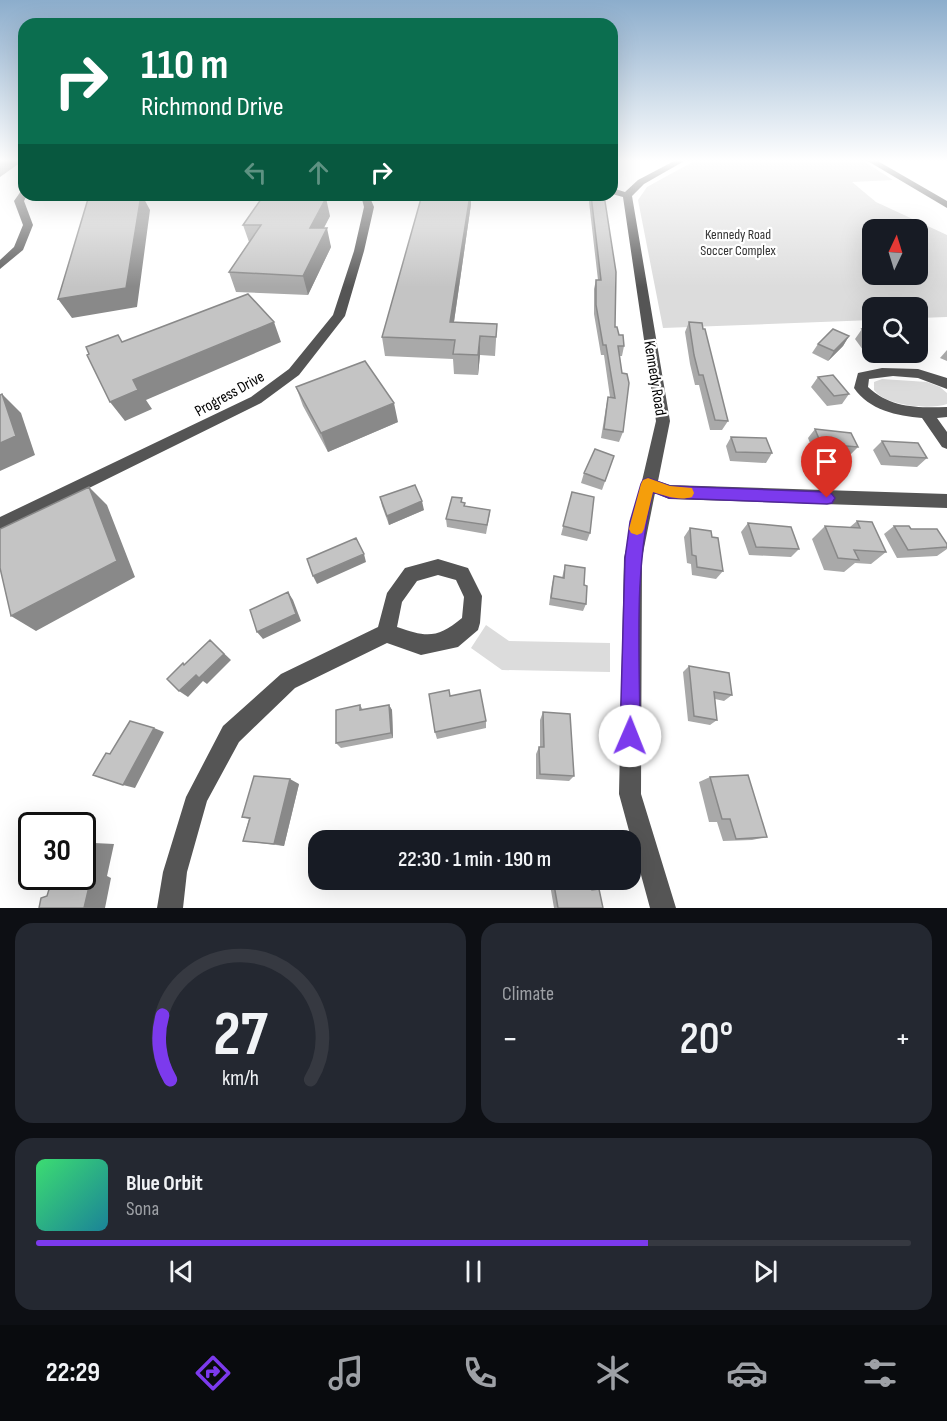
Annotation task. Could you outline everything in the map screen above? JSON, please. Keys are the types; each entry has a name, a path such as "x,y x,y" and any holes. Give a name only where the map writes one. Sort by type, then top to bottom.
{"street":[{"path":"0,266 19,248 28,225 20,202"},
{"name":"Progress Drive","path":"0,525 256,400 294,372 339,316 359,251 369,207 367,202"},
{"name":"Kennedy Road","path":"622,202 663,421 659,454 638,522 633,558 630,794 663,908"},
{"path":"947,384 929,376 870,373 863,376 861,388 877,404 927,414 947,412"},
{"path":"927,414 947,443"},
{"path":"648,484 669,492 947,501"},
{"path":"170,908 175,873 197,797 231,734 288,681 386,633 421,645 451,640 471,623 473,596 462,574 438,567 411,574 393,599 386,633"}],"green space":[{"name":"Kennedy Road Soccer Complex","path":"638,202 877,202 913,219 862,219 862,285 928,285 928,226 947,235 947,317 928,318 928,297 862,297 862,320 663,328"},
{"path":"882,379 927,382 940,387 947,393 947,404 930,407 888,400 874,390 874,382"},
{"path":"486,625 509,641 610,643 610,672 502,670 471,648"}],"building":[{"path":"87,202 140,202 126,288 58,299"},
{"path":"259,202 324,202 310,228 327,228 303,276 229,272 261,225 243,225"},
{"path":"420,202 469,202 450,322 497,324 496,337 480,336 478,355 453,354 455,340 382,337"},
{"path":"592,202 605,202 616,272 615,327 619,335 623,335 624,346 618,346 622,373 627,374 629,383 623,432 604,429 608,397 615,398 596,305 596,280 601,280"},
{"path":"248,294 274,322 133,380 138,390 110,402 87,355 89,354 86,347 118,335 122,342"},
{"path":"689,322 702,323 705,329 728,421 715,420 703,375 699,375"},
{"path":"833,329 849,336 834,351 818,344"},
{"path":"365,361 394,403 321,433 296,387"},
{"path":"833,375 849,394 834,396 818,377"},
{"path":"2,394 16,436 0,443 0,395"},
{"path":"815,429 851,433 858,447 821,444"},
{"path":"731,437 766,438 772,453 736,452"},
{"path":"882,441 918,443 927,458 890,456"},
{"path":"595,449 614,456 605,481 584,473"},
{"path":"415,485 422,501 387,516 380,497"},
{"path":"89,487 117,561 11,616 0,568 0,529"},
{"path":"572,492 594,497 590,533 563,526"},
{"path":"452,497 462,498 461,502 465,503 464,506 490,510 487,525 446,519"},
{"path":"857,521 872,522 886,552 854,550 859,560 838,558 825,526 860,528"},
{"path":"748,523 791,527 799,549 756,547"},
{"path":"894,526 909,526 911,529 937,529 947,547 908,550"},
{"path":"690,528 711,531 712,537 718,538 723,571 697,567 696,556 692,555"},
{"path":"356,538 364,554 313,576 307,559"},
{"path":"565,565 585,568 586,604 551,598 554,576 564,578"},
{"path":"288,592 296,614 257,632 250,610"},
{"path":"210,640 224,654 199,678 196,675 179,691 167,679"},
{"path":"689,666 729,673 732,695 714,692 717,720 694,716"},
{"path":"449,690 450,696 480,690 486,721 435,732 429,694"},
{"path":"360,705 360,710 389,705 391,733 336,743 336,710"},
{"path":"543,712 570,714 574,776 540,774 539,747 544,747"},
{"path":"130,721 154,728 123,785 93,775 106,753 110,754"},
{"path":"748,775 767,837 736,839 730,819 722,819 710,777"},
{"path":"254,776 290,779 274,844 243,841 250,818 242,817"},
{"path":"49,890 88,890 84,908 39,908 41,898 47,896"},
{"path":"555,890 599,890 603,908 558,908"}],"slow traffic":[{"path":"637,529 648,484 669,492 687,493"}],"route":[{"path":"630,736 633,558 638,522 648,484 669,492 827,498"}]}
